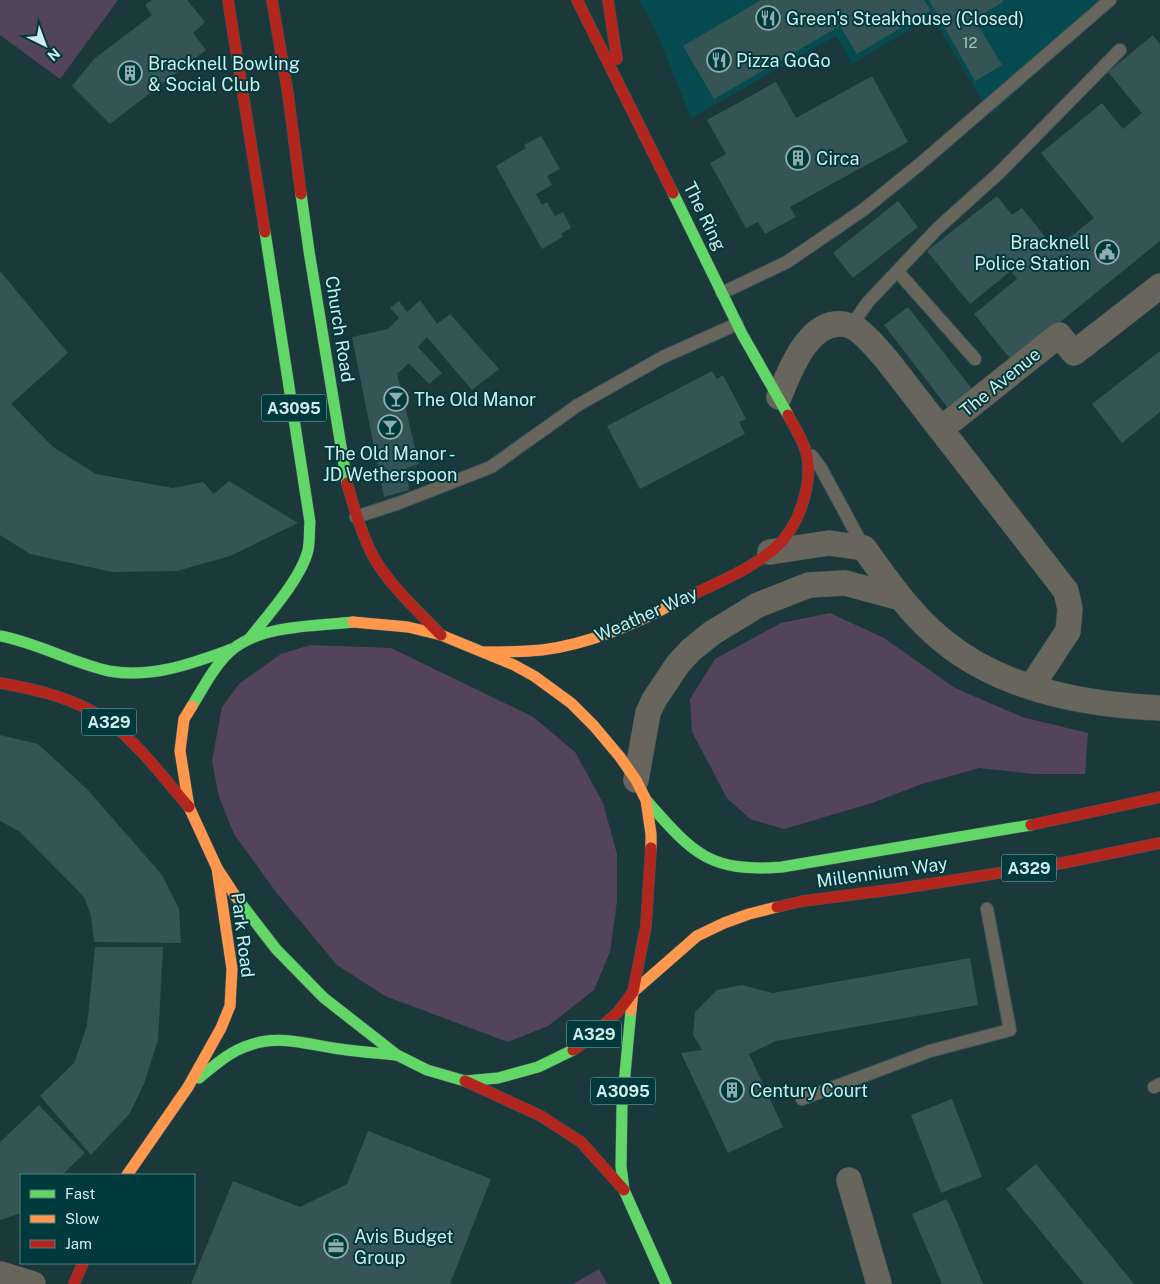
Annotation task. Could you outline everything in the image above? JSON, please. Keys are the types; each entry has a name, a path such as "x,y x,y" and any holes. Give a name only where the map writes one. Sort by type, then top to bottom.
{"main road":[{"name":"A3095","path":"228,0 245,93 310,522 308,550 302,565 292,584 250,638"},
{"name":"Church Road","path":"272,0 344,467 356,517 367,546 382,569 404,596 441,635"},
{"name":"The Ring","path":"577,0 620,80 737,324 779,397 804,446"},
{"path":"608,0 620,80"},
{"name":"Weather Way","path":"484,652 535,651 564,646 600,636 645,618 724,578 770,552 785,538 801,508 806,493 808,474 804,446"},
{"name":"A329","path":"3,635 108,670 124,673 153,672 179,667 232,650 250,638 299,627 354,622 408,627 441,635 484,652 534,676 571,703 620,757 641,790 651,834 646,926 633,992 605,1024 569,1053 538,1067 498,1078 465,1081 427,1070 397,1055 324,998 276,949 240,903 217,868 189,807 180,751 184,719 210,676 232,650"},
{"name":"A329","path":"0,683 40,692 68,701 110,723 129,740 189,807"},
{"name":"Millennium Way","path":"641,790 694,850 709,860 718,863 735,868 756,870 1008,829 1105,811 1160,797"},
{"name":"Millennium Way","path":"633,992 696,936 749,914 803,901 897,889 1063,863 1160,843"},
{"name":"Park Road","path":"127,1174 188,1087 221,1028 230,1006 232,970 217,868"},
{"name":"A3095","path":"633,992 622,1106 621,1166 624,1190 666,1284"},
{"name":"Park Road","path":"188,1087 224,1057 241,1048 259,1042 294,1041 339,1049 397,1055"},
{"name":"A3095","path":"465,1081 541,1116 580,1142 624,1190"},
{"path":"74,1284 83,1264"}],"street":[{"name":"The Avenue","path":"941,429 1066,344 1160,286"},
{"path":"779,397 792,365 812,335 832,324 851,326 864,336 887,360 1066,591 1070,609 1068,631 1031,687"},
{"name":"Weather Way","path":"770,552 829,542 864,548"},
{"path":"864,548 900,598 941,640 978,665 1031,687 1100,704 1160,708"},
{"path":"641,790 648,713 654,700 678,664 691,650 712,633 758,605 809,585 845,584 900,598"},
{"path":"849,1180 879,1284"},
{"path":"0,1274 33,1284"}],"lane":[{"path":"722,293 787,262 863,210 920,164 1110,0"},
{"path":"851,326 868,302 938,228 999,173 1120,50"},
{"path":"898,272 975,359"},
{"path":"356,517 399,503 491,467 578,404 663,358 737,324"},
{"path":"804,446 822,470 864,548"},
{"path":"802,1099 930,1052 1010,1030 987,909"}],"shaded area":[{"path":"0,0 118,0 60,79 0,35"},
{"path":"638,0 1113,0 991,115 932,16 852,64 836,36 691,118 652,22"},
{"path":"830,613 884,638 955,688 1022,717 1088,733 1085,774 1035,774 979,768 922,784 872,803 784,829 750,819 727,798 692,732 690,699 715,659 781,623"},
{"path":"310,645 391,648 533,717 575,752 603,803 617,854 617,901 610,952 594,990 548,1026 508,1042 385,996 337,965 276,892 234,834 219,797 212,761 222,707 239,684 281,654"},
{"path":"599,1269 607,1284 573,1284"}],"building":[{"name":"Bracknell Bowling & Social Club","path":"152,0 187,0 205,22 193,33 206,50 110,124 72,86 94,59 152,15 145,5"},
{"path":"761,0 924,0 931,10 857,54 840,26 714,99 683,46"},
{"path":"929,0 1002,0 1003,2 974,19 1002,65 975,81"},
{"path":"1153,35 1160,44 1160,241 1012,361 974,314 1017,279 1011,271 970,304 927,251 997,196 1012,215 1022,208 1055,249 1094,218 1041,153 1102,103 1123,129 1142,113 1108,72"},
{"name":"Circa","path":"872,76 908,142 790,207 796,217 765,234 758,222 746,228 710,163 726,154 707,120 776,82 796,118"},
{"path":"541,136 560,169 547,176 552,185 536,194 542,205 547,202 555,216 563,212 571,228 561,234 563,237 542,249 496,166 526,148 524,145"},
{"path":"898,201 918,227 853,278 833,253"},
{"path":"0,271 68,353 11,404 53,447 96,474 173,488 203,482 214,494 229,481 298,523 230,556 177,571 112,572 30,554 0,535"},
{"name":"The Old Manor - JD Wetherspoon","path":"420,300 437,324 450,314 499,369 472,390 427,337 418,347 442,373 429,384 409,363 397,374 419,464 407,468 409,490 384,497 352,337 388,329 399,318 390,308 399,301 407,312"},
{"path":"908,307 972,389 948,408 884,325"},
{"path":"1160,351 1160,412 1122,443 1092,404"},
{"path":"712,371 717,379 723,375 746,419 739,422 745,434 640,489 607,426"},
{"path":"0,735 38,744 87,789 162,875 179,909 181,943 94,942 91,916 84,897 19,831 0,821"},
{"path":"95,947 163,947 158,1040 144,1084 130,1113 91,1155 40,1096 74,1063 87,1026"},
{"name":"Century Court","path":"970,958 978,1005 776,1041 749,1054 783,1127 728,1153 681,1053 702,1050 693,1035 695,1012 717,990 742,985 773,993"},
{"path":"952,1099 982,1177 941,1193 911,1115"},
{"path":"39,1105 85,1153 63,1174 20,1174 20,1213 0,1220 0,1142"},
{"name":"Avis Budget Group","path":"368,1131 491,1179 450,1284 191,1284 233,1181 300,1207 347,1184"},
{"path":"1036,1164 1134,1284 1084,1284 1006,1189"},
{"path":"947,1199 983,1284 942,1284 912,1214"}],"traffic: fast":[{"path":"673,193 742,334 788,415"},
{"path":"301,194 347,483"},
{"path":"250,638 284,596 305,561 309,543 310,522 265,232"},
{"path":"192,706 221,660 245,641 259,635 290,628 353,622"},
{"path":"0,636 28,643 95,667 125,673 141,673 172,668 232,649"},
{"path":"646,800 676,833 690,846 704,855 719,862 757,868 782,867 1031,825"},
{"path":"236,897 276,949 324,998 397,1055 427,1070 465,1081 498,1078 538,1067 573,1050"},
{"path":"631,1010 622,1106 621,1166 624,1190 666,1284"},
{"path":"199,1078 236,1051 250,1045 272,1040 295,1041 347,1050 397,1055"}],"traffic: slow":[{"path":"484,652 542,650 577,643 612,632 677,602"},
{"path":"353,622 408,627 441,635 514,665 534,676 571,703 594,726 636,780 646,800 651,848"},
{"path":"192,706 184,719 180,751 189,807 217,868 236,897"},
{"path":"128,1174 188,1087 221,1028 230,1006 232,969 217,868"},
{"path":"631,1010 633,992 697,936 724,923 777,907"}],"traffic: jam":[{"path":"228,0 265,232"},
{"path":"272,0 288,94 301,194"},
{"path":"577,0 673,193"},
{"path":"608,0 617,59"},
{"path":"677,602 761,559 773,550 791,530 803,501 808,470 804,446 788,415"},
{"path":"347,483 358,521 373,556 396,588 441,635"},
{"path":"0,683 58,697 98,715 132,742 189,807"},
{"path":"1031,825 1160,797"},
{"path":"777,907 803,901 897,889 1063,863 1160,843"},
{"path":"573,1050 586,1041 618,1012 633,992 646,926 651,848"},
{"path":"465,1081 541,1116 581,1142 624,1190"},
{"path":"74,1284 83,1264"}],"place":[{"name":"Green's Steakhouse (Closed)","path":"768,18"},
{"name":"Pizza GoGo","path":"719,60"},
{"name":"Bracknell Bowling & Social Club","path":"130,73"},
{"name":"Circa","path":"798,158"},
{"name":"Bracknell Police Station","path":"1107,252"},
{"name":"The Old Manor","path":"396,399"},
{"name":"The Old Manor - JD Wetherspoon","path":"390,427"},
{"name":"Century Court","path":"732,1090"},
{"name":"Avis Budget Group","path":"336,1246"}]}
